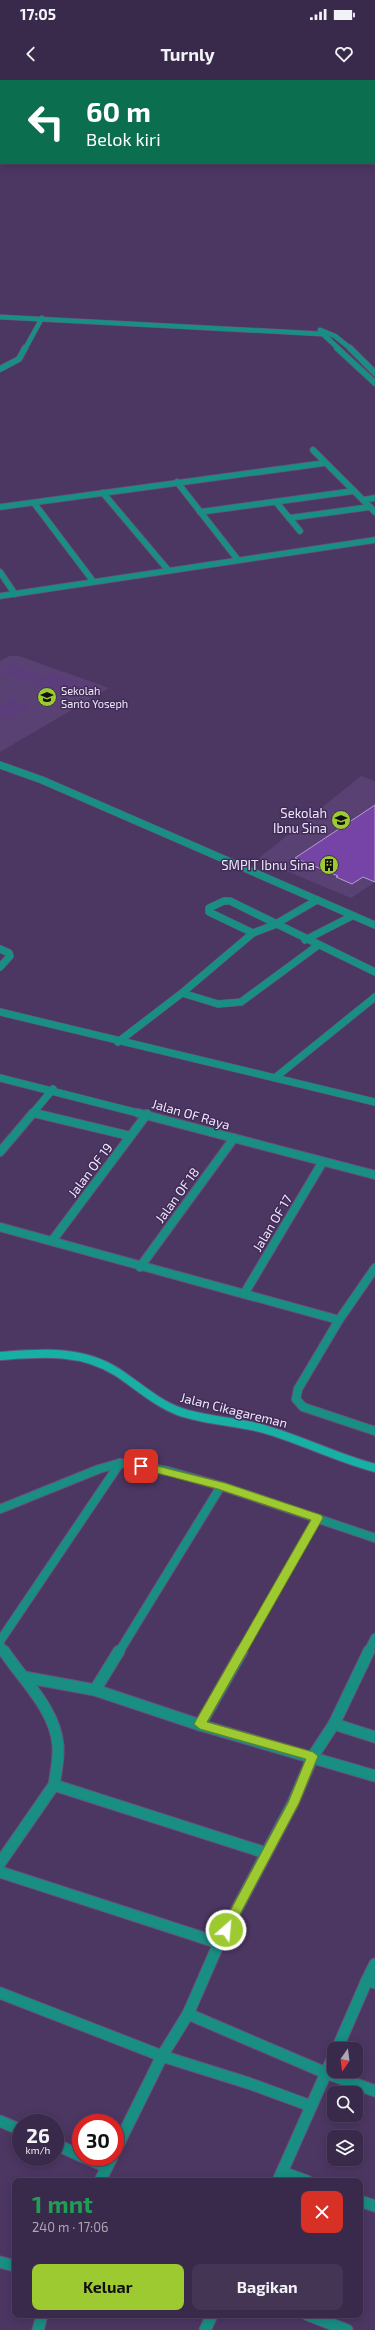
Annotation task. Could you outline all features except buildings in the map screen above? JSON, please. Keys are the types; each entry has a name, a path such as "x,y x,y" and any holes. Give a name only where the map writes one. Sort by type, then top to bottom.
{"street":[{"path":"0,316 325,333 336,337 375,373"},
{"path":"0,369 19,359 42,319"},
{"path":"325,333 375,383"},
{"path":"313,450 375,512"},
{"path":"0,507 325,463"},
{"path":"177,482 238,560"},
{"path":"200,512 354,491"},
{"path":"103,493 168,570"},
{"path":"362,500 375,498"},
{"path":"276,502 300,531"},
{"path":"34,503 93,581"},
{"path":"289,518 370,507"},
{"path":"0,596 375,540"},
{"path":"0,572 15,594"},
{"path":"0,765 42,780 375,925"},
{"path":"118,1042 182,993 253,933 274,925 317,900"},
{"path":"253,933 209,912 209,908 224,901 230,901 274,925 357,965 375,972"},
{"path":"305,940 352,916"},
{"path":"182,993 218,1004 241,1002 317,946"},
{"path":"0,950 9,953 10,956 0,967"},
{"path":"276,1077 375,997"},
{"path":"0,1012 118,1042 276,1077 375,1102"},
{"name":"Jalan OF Raya","path":"0,1078 53,1089 322,1163 375,1175"},
{"path":"0,1152 53,1089"},
{"path":"34,1113 130,1136"},
{"name":"Jalan OF 19","path":"52,1241 147,1114"},
{"name":"Jalan OF 18","path":"140,1267 234,1138"},
{"name":"Jalan OF 17","path":"244,1294 322,1163"},
{"path":"0,1227 140,1267 339,1320"},
{"path":"375,1269 339,1320 298,1389 296,1399 303,1407 375,1431"},
{"name":"Jalan Cikagareman","path":"0,1356 61,1353 91,1358 110,1368 156,1400 177,1411 200,1418 263,1428 375,1468"},
{"path":"0,1641 120,1463"},
{"path":"0,1509 99,1469 120,1463 161,1470 221,1486 375,1538"},
{"path":"95,1690 221,1486"},
{"path":"200,1724 317,1518"},
{"path":"124,2133 162,2056 188,2014 219,1943 293,1803 313,1756 334,1724 375,1638"},
{"path":"0,1645 24,1677 40,1702 57,1739 58,1757 54,1785 0,1863"},
{"path":"24,1677 95,1690 200,1724 313,1756 375,1776"},
{"path":"334,1724 375,1737"},
{"path":"54,1785 266,1853"},
{"path":"0,1872 219,1943"},
{"path":"340,2042 371,1981 375,1964"},
{"path":"0,1993 162,2056 248,2083 311,2106"},
{"path":"188,2014 326,2073 375,2091"},
{"path":"291,2178 280,2176 326,2073"},
{"path":"0,2121 12,2126"},
{"path":"102,2178 108,2166"},
{"path":"363,2202 375,2206"},
{"path":"0,2262 12,2265"},
{"path":"38,2330 41,2318"},
{"path":"205,2330 211,2318"},
{"path":"316,2318 347,2330"}],"shaded area":[{"name":"Sekolah Santo Yoseph","path":"10,656 19,656 109,688 0,752 0,661"},
{"path":"11,665 42,675 30,682 0,673"},
{"path":"51,673 96,687 76,698 32,684"},
{"path":"11,699 31,707 10,719 0,716 0,706"},
{"name":"Sekolah Ibnu Sina","path":"361,776 375,781 375,882 351,898 258,859"}],"place":[{"name":"Sekolah Santo Yoseph","path":"47,697"},
{"name":"Sekolah Ibnu Sina","path":"341,820"},
{"name":"SMPIT Ibnu Sina","path":"329,865"}],"route":[{"path":"141,1466 168,1471 221,1486 317,1518 200,1724 313,1756 293,1803 226,1930"}]}
